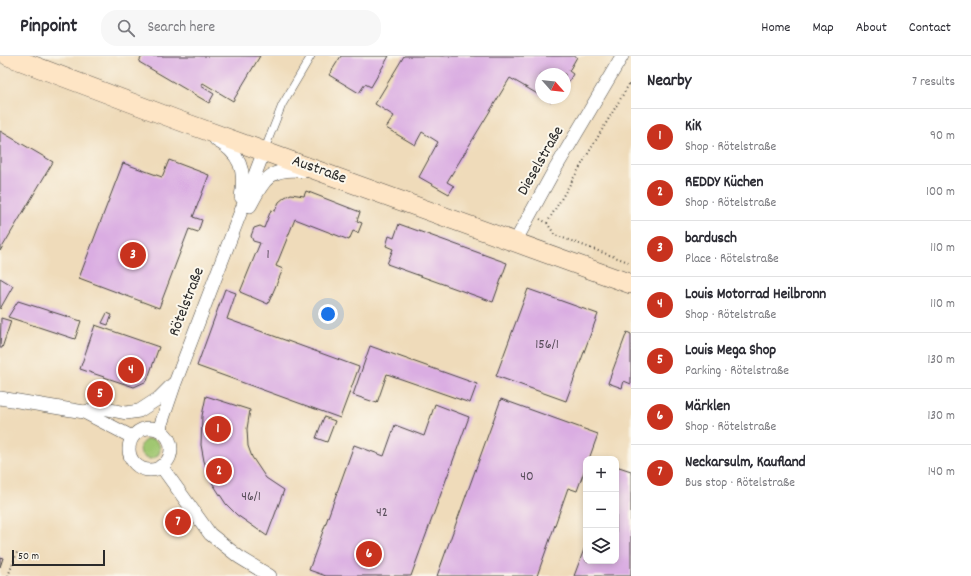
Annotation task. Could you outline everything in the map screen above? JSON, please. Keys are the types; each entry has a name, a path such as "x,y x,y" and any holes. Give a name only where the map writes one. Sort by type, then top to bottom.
{"main road":[{"name":"Austraße","path":"8,56 180,121 631,284"}],"street":[{"name":"Dieselstraße","path":"515,242 622,56"},
{"name":"Rötelstraße","path":"180,121 223,144 237,158 243,173 244,183 233,231"},
{"name":"Rötelstraße","path":"159,430 175,383 264,151"},
{"name":"Rötelstraße","path":"233,231 268,176 292,169 329,174"},
{"name":"Rötelstraße","path":"84,412 101,408 126,413 140,411 159,398 175,383"},
{"path":"0,398 84,412 132,437"},
{"path":"147,428 159,430 168,439 171,451 166,462 161,466 147,470 138,466 133,461 129,450 132,437 136,433 147,428"},
{"path":"161,466 210,534 239,558 270,576"}],"lane":[{"path":"264,151 282,105 311,56"}],"path":[{"path":"547,223 631,81"},
{"path":"530,214 547,223 555,235 631,263"},
{"path":"170,520 174,515"},
{"path":"8,576 18,550"}],"green space":[{"path":"146,439 154,439 160,445 160,453 154,459 146,459 140,453 140,445"}],"building":[{"path":"142,56 260,56 233,101 203,83 201,86 214,94 209,103 139,62"},
{"path":"341,56 389,56 371,87 365,84 359,93 329,75"},
{"path":"404,56 577,57 571,68 535,68 535,93 510,78 447,182 454,186 449,194 419,177 438,142 422,132 415,145 386,128 394,116 375,104"},
{"path":"0,131 53,162 0,251"},
{"path":"169,160 209,175 193,217 202,220 198,232 189,229 159,308 79,278 123,163 162,177"},
{"path":"306,191 360,212 357,221 362,223 358,233 353,231 349,240 295,219 276,266 283,269 268,304 240,292 260,243 253,241 251,236 254,228 260,226 264,228 271,210 275,211 279,202 285,197 291,194 304,196"},
{"path":"399,224 507,263 493,302 387,264 393,249 386,246 389,236 394,238"},
{"path":"0,278 13,286 0,309"},
{"path":"225,289 236,293 227,319 359,367 340,418 197,366"},
{"path":"528,289 598,314 566,401 496,376"},
{"path":"18,301 81,321 75,339 8,317"},
{"path":"107,313 112,315 108,325 102,323"},
{"path":"1,318 11,321 2,348 0,348"},
{"path":"95,325 159,347 147,381 134,387 80,369"},
{"path":"627,332 631,334 631,384 624,381 622,388 608,383"},
{"path":"370,346 477,384 470,403 387,374 377,403 353,395"},
{"path":"206,396 250,410 247,429 248,446 252,457 266,478 284,490 267,536 237,515 226,504 213,484 204,461 201,445 202,416"},
{"path":"501,399 598,434 590,456 583,456 583,474 577,491 568,488 537,576 437,576"},
{"path":"435,404 469,417 411,576 326,576 309,570 354,445 384,456 395,425 424,436"},
{"path":"324,417 335,421 327,442 316,438"},
{"path":"619,467 631,471 631,576 574,576 583,552 583,564 619,564"},
{"path":"0,557 3,558 0,567"}],"place":[{"name":"bardusch","path":"133,255"},
{"name":"Louis Motorrad Heilbronn","path":"131,370"},
{"name":"Louis Mega Shop","path":"100,394"},
{"name":"KiK","path":"218,429"},
{"name":"REDDY Küchen","path":"219,471"},
{"name":"Neckarsulm, Kaufland","path":"178,522"},
{"name":"Märklen","path":"369,554"}]}
